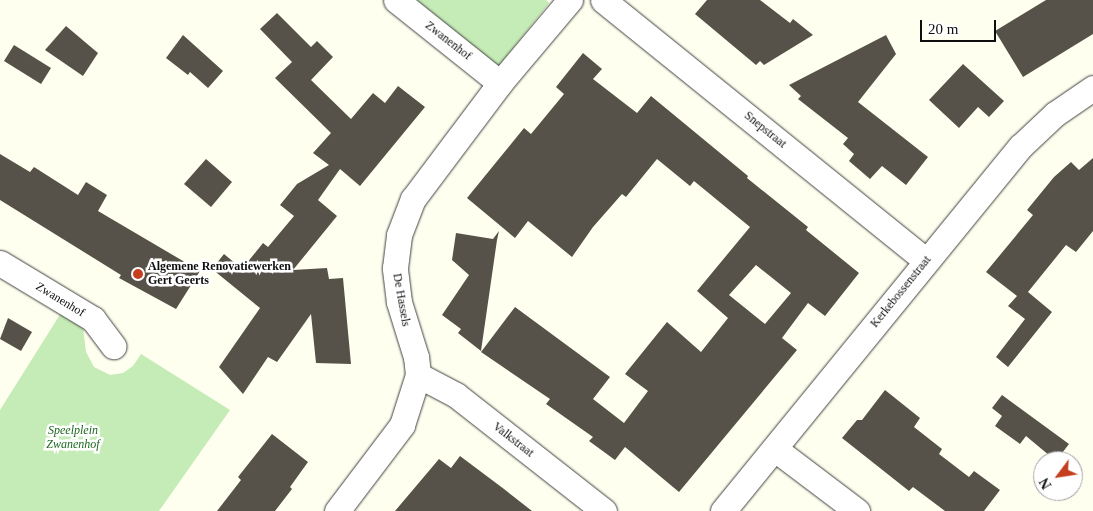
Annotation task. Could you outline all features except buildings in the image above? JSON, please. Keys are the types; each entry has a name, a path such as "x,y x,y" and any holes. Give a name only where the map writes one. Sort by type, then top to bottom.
{"street":[{"name":"Zwanenhof","path":"396,0 500,83"},
{"name":"De Hassels","path":"337,511 402,425 418,374 416,357 399,302 395,268 399,235 412,199 500,83 570,0"},
{"name":"Snepstraat","path":"603,0 926,261"},
{"name":"Kerkebossenstraat","path":"723,511 1021,146 1056,114 1093,88"},
{"name":"Zwanenhof","path":"0,262 93,319 113,346"},
{"name":"Valkstraat","path":"418,374 456,395 604,511"},
{"path":"775,449 857,511"}],"green space":[{"path":"417,0 546,0 549,3 498,67"},
{"name":"Speelplein Zwanenhof","path":"61,313 83,327 86,352 94,367 110,375 123,373 133,366 141,354 230,410 159,511 0,511 0,410"}],"place":[{"name":"Algemene Renovatiewerken Gert Geerts","path":"138,274"}]}
